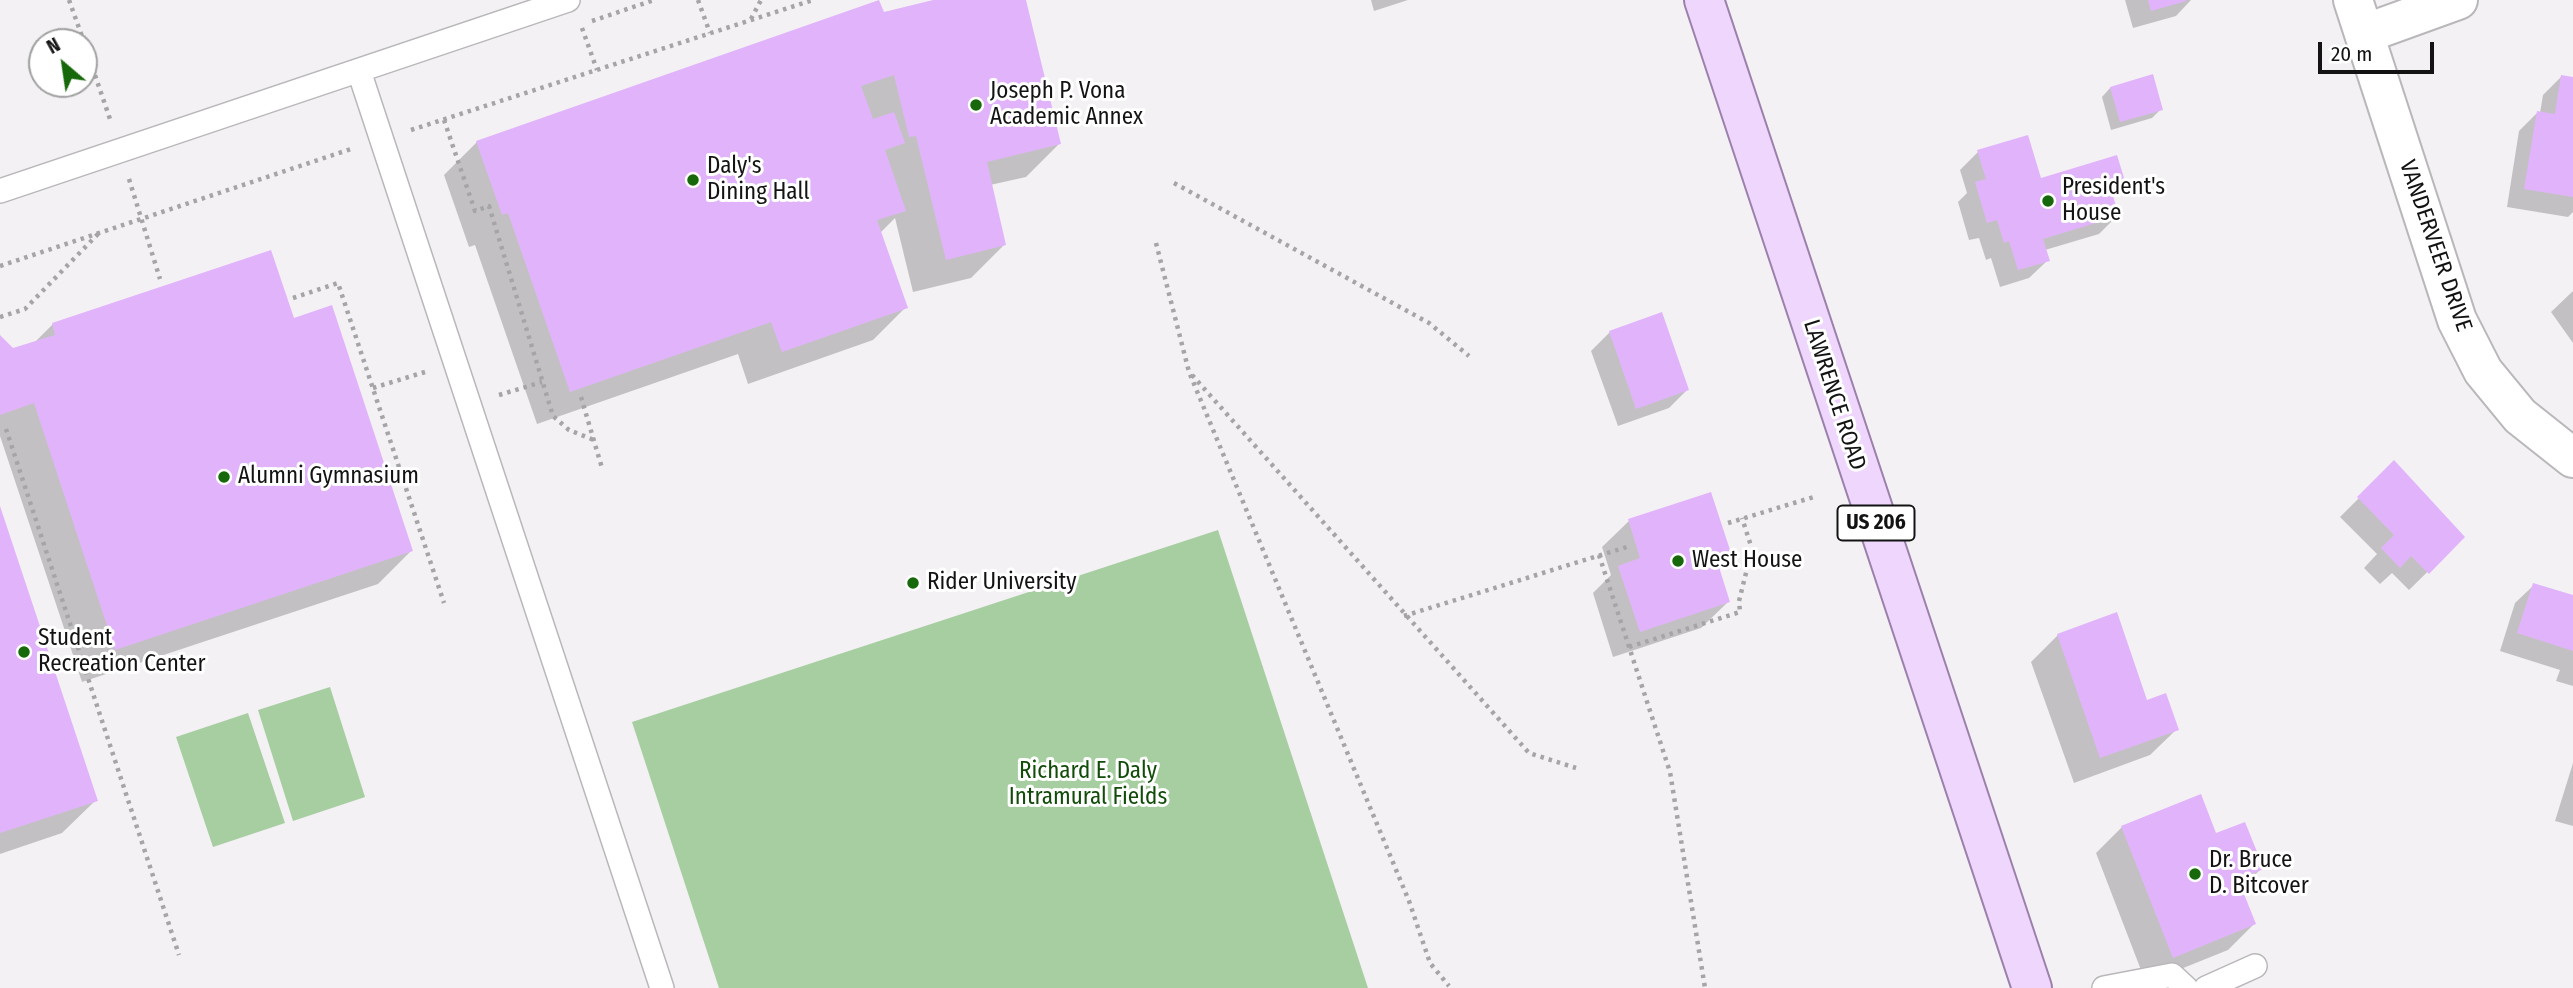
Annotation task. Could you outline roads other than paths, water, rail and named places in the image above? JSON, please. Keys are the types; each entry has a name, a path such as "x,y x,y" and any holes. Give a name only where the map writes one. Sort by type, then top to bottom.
{"main road":[{"name":"LAWRENCE ROAD","path":"1704,0 2032,988"}],"street":[{"path":"2359,17 2458,0"},
{"name":"VANDERVEER DRIVE","path":"2359,17 2457,320 2483,371 2520,416 2573,458"}],"lane":[{"path":"0,191 568,0"},
{"path":"359,71 662,988"},
{"path":"2206,988 2255,966"},
{"path":"2104,988 2172,975 2186,988"}],"place":[{"name":"Joseph P. Vona Academic Annex","path":"976,105"},
{"name":"Daly's Dining Hall","path":"693,180"},
{"name":"President's House","path":"2048,201"},
{"name":"Alumni Gymnasium","path":"224,477"},
{"name":"West House","path":"1678,561"},
{"name":"Rider University","path":"913,583"},
{"name":"Student Recreation Center","path":"24,652"},
{"name":"Dr. Bruce D. Bitcover","path":"2195,874"}],"park label":[{"name":"Richard E. Daly Intramural Fields","path":"1088,785"}]}
